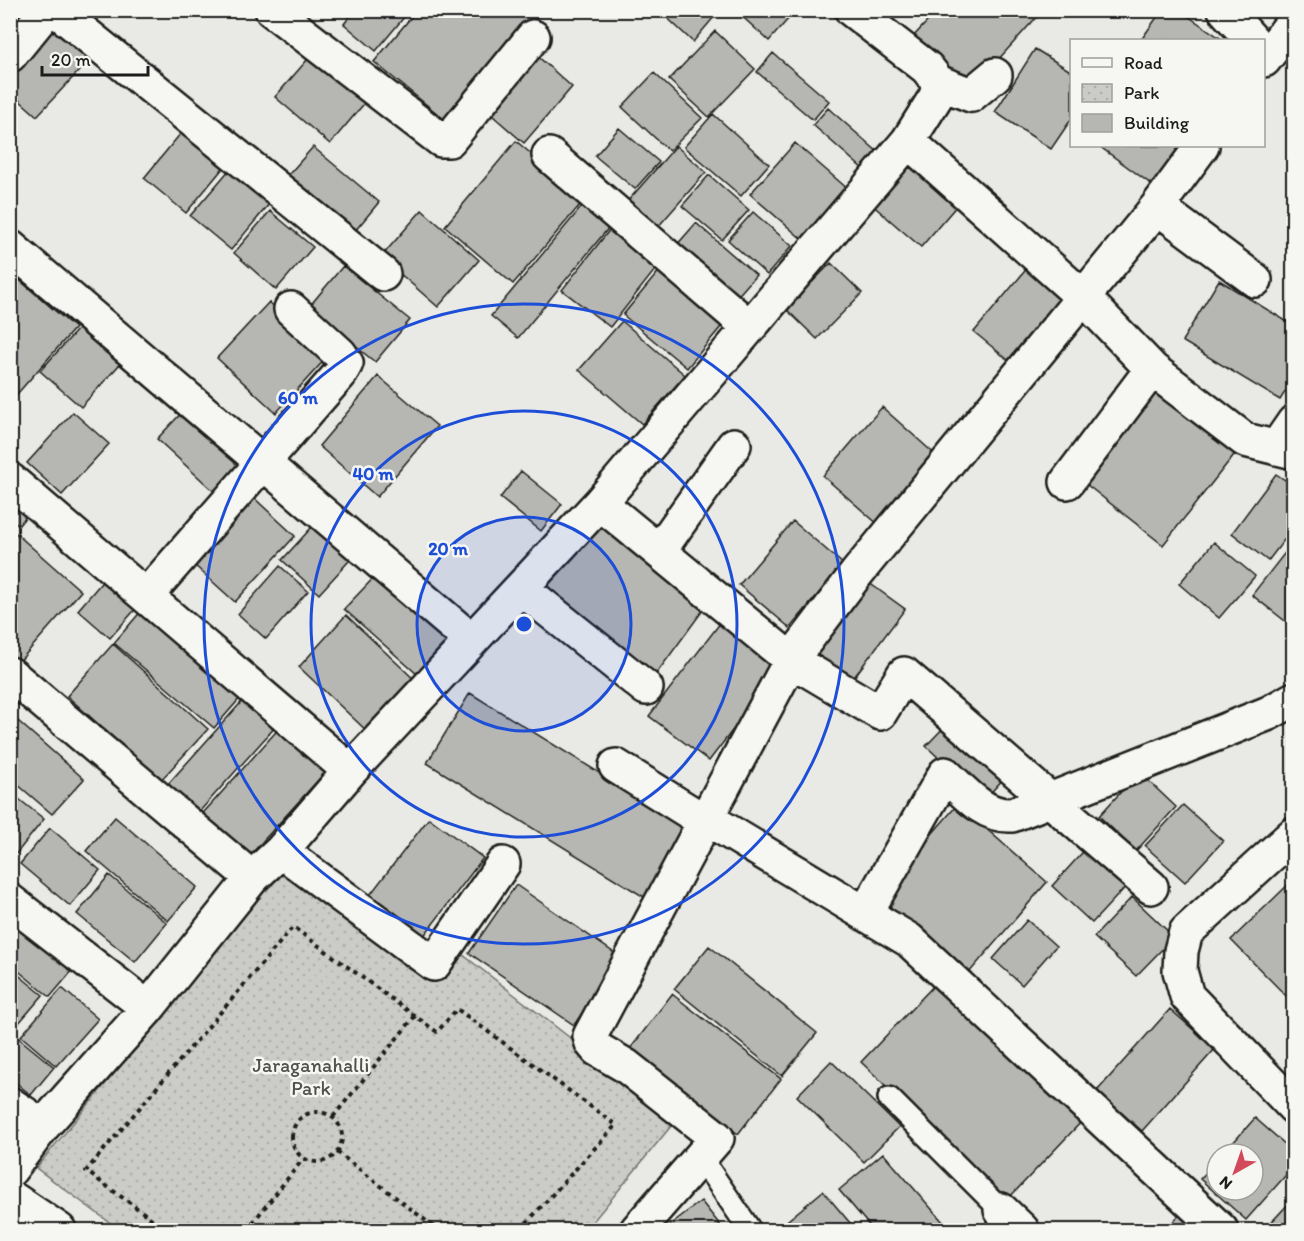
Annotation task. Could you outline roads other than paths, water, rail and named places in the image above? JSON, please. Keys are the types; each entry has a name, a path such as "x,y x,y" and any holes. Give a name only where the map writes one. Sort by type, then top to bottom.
{"street":[{"path":"10,56 47,10"},
{"path":"56,10 383,274"},
{"path":"272,10 441,140 449,140 533,37"},
{"path":"852,10 927,68 938,82 971,96 996,75"},
{"path":"1225,10 1250,39"},
{"path":"1265,48 1293,21"},
{"path":"10,1170 42,1126 148,1008 252,878 282,851 350,771 600,503 748,326 908,141 937,95 938,82"},
{"path":"908,141 1084,297 1152,369 1245,440 1288,441"},
{"path":"637,1230 716,1143 715,1134 626,1066 597,1050 590,1036 791,660 857,573 1157,207 1201,147"},
{"path":"549,155 748,326"},
{"path":"1157,207 1255,280"},
{"path":"10,247 471,640"},
{"path":"146,596 340,374 346,363 340,354 291,309"},
{"path":"1066,482 1152,369"},
{"path":"659,551 734,445"},
{"path":"10,480 350,771"},
{"path":"600,503 791,660 880,713 904,674 1151,886"},
{"path":"521,588 646,688"},
{"path":"10,674 252,878"},
{"path":"865,914 945,774 977,804 998,816 1012,815 1269,713 1293,699"},
{"path":"616,766 909,940 1221,1230"},
{"path":"1293,834 1186,933 1181,951 1180,971 1187,996 1293,1107"},
{"path":"282,851 434,964 503,864"},
{"path":"10,901 148,1008"},
{"path":"10,1104 42,1126"},
{"path":"10,1197 59,1230"}],"lane":[{"path":"889,1098 1012,1220"},
{"path":"701,1158 750,1230"}],"park label":[{"name":"Jaraganahalli Park","path":"311,1076"}]}
